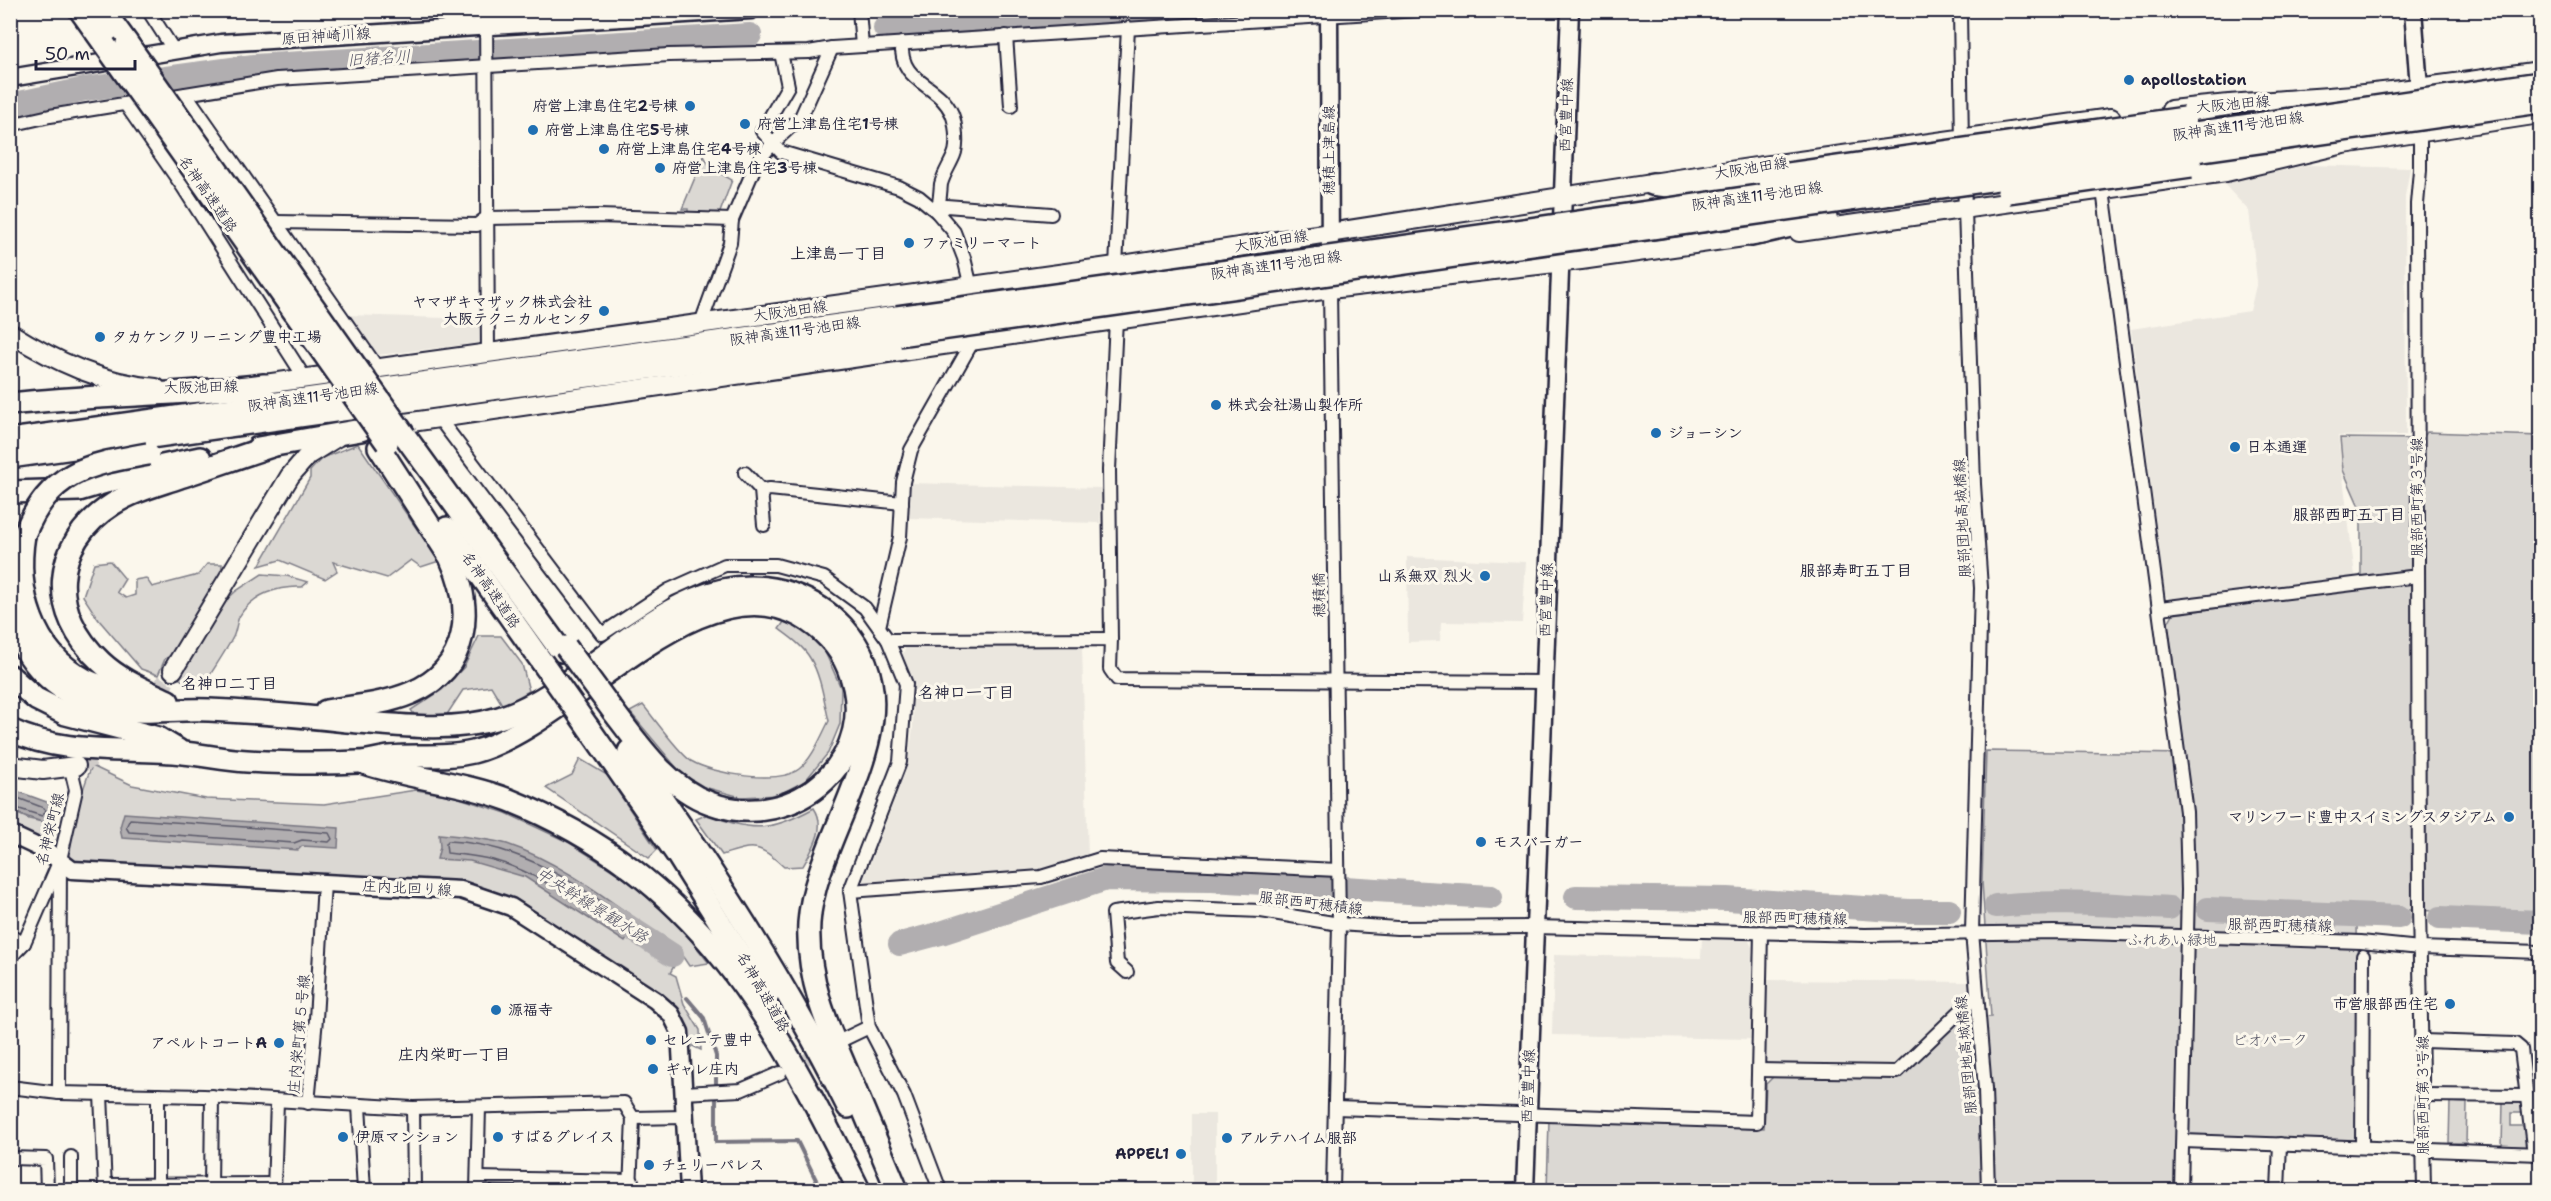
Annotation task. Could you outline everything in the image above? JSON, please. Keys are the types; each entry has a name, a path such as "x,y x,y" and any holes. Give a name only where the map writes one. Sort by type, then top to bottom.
{"highway":[{"name":"名神高速道路","path":"80,10 232,228 390,442 473,529 563,649 678,856 755,977 818,1092 866,1191"},
{"name":"名神高速道路","path":"103,10 390,442 542,662 602,718 693,843 773,968 837,1084 888,1191"},
{"name":"阪神高速11号池田線","path":"10,457 334,411 1561,225 2541,83"},
{"path":"1652,184 1692,189 2185,118 2258,115 2438,98"},
{"name":"阪神高速11号池田線","path":"10,440 209,411 898,326 2541,102"},
{"path":"1751,235 1826,218 2192,166 2276,151 2384,124"},
{"path":"10,404 193,393 264,385"},
{"path":"10,431 161,414 209,411"},
{"path":"206,710 101,687 71,672 58,661 38,634 26,603 21,569 24,535 37,506 58,483 84,469 334,411"},
{"path":"10,492 79,490 171,464 361,429"},
{"path":"299,716 380,702 412,692 436,677 454,656 460,642 465,608 458,573 390,442"},
{"path":"168,701 116,674 102,664 80,638 72,625 64,598 62,585 66,559 79,535 89,524 99,514 126,497 272,446"},
{"path":"10,613 17,634 33,662 50,679 72,694 101,706 131,712 206,710 422,727 462,726 500,718 548,695 669,612 687,602 724,590 742,587 780,590 807,601 831,615 856,644 864,660 870,679 873,714 866,755 828,846 814,887 809,925 810,963 814,984 829,1028 897,1191"},
{"path":"10,730 29,738 76,747 116,751 181,752 244,761 361,762 391,757 458,755 493,746 543,719 678,626 712,611 744,604 779,607 795,613 821,631 841,654 848,668 855,696 855,718 850,742 834,772 810,794 795,802 762,812 726,808 707,802 688,792 602,718"},
{"path":"10,667 38,696 66,714"},
{"path":"10,676 36,699 66,714 158,738 181,752"},
{"path":"361,762 395,773 482,791 530,809 599,845 663,893 704,934 758,1007 809,1093 859,1191"}],"main road":[{"name":"大阪池田線","path":"10,333 64,363 117,382 174,389 264,385 1116,266 1762,165 2220,103 2340,96 2419,88 2541,71"},
{"path":"173,669 290,476 320,446 361,429 1330,289 1751,235 1828,229 1965,210 2226,172 2344,144 2541,114"},
{"path":"10,766 43,770 73,767"}],"street":[{"path":"148,10 173,49"},
{"name":"原田神崎川線","path":"10,78 173,49 221,43 487,24 751,10"},
{"path":"859,10 862,46"},
{"path":"10,125 50,116 277,79 486,62 781,53 1329,13 1418,10"},
{"name":"西宮豊中線","path":"1525,1191 1570,10"},
{"name":"服部団地高城橋線","path":"1960,10 1974,484 1981,588 1972,932 1985,1089 1988,1191"},
{"name":"服部西町第３号線","path":"2413,10 2420,131 2417,204 2418,576 2424,1191"},
{"name":"穂積上津島線","path":"1329,13 1330,289"},
{"path":"487,24 488,354"},
{"path":"1116,266 1128,28"},
{"path":"1006,36 1011,106"},
{"path":"902,43 901,57 906,69 936,94 952,114 956,133 955,154 947,167 937,212"},
{"path":"701,323 730,243 732,220 756,164 773,143 801,117 832,48"},
{"path":"781,53 788,86 762,131 781,152 899,187 919,197 937,212 954,232 964,258 970,287"},
{"path":"186,94 380,369"},
{"path":"126,105 183,187 306,380"},
{"path":"2103,190 2186,812 2187,919 2181,1191"},
{"path":"937,212 946,206 1051,213"},
{"path":"276,222 477,225 486,218 598,216 732,220"},
{"name":"穂積橋","path":"1330,289 1339,924 1333,1191"},
{"path":"1116,319 1109,470 1110,669 1118,679 1543,682"},
{"path":"879,627 900,537 903,482 911,450 974,339"},
{"path":"438,417 602,634 669,590 725,565 776,565 825,578 865,608 888,640 906,684 900,762 850,891 868,1027 904,1095 940,1191"},
{"path":"745,473 761,490 764,525"},
{"path":"761,490 770,489 902,503"},
{"path":"2160,608 2418,576"},
{"path":"888,640 1111,639"},
{"name":"名神栄町線","path":"10,958 24,943 60,860 76,790 73,767"},
{"name":"庄内北回り線","path":"10,834 60,860 72,870 461,890 511,907 655,1000 671,1014 680,1032 689,1191"},
{"path":"850,891 1041,877 1100,859 1338,873"},
{"path":"59,1093 60,860"},
{"name":"庄内栄町第５号線","path":"274,1187 277,1101 308,1103 316,1019 324,883"},
{"name":"服部西町穂積線","path":"1127,972 1117,963 1113,913 1159,907 1261,911 1339,924 1397,928 1534,927 1865,935 2054,932 2361,942 2420,948 2541,952"},
{"path":"1335,1108 1758,1122 1761,932"},
{"path":"10,936 24,943"},
{"path":"2362,1147 2363,956"},
{"path":"1760,1070 1897,1072 1976,996"},
{"path":"844,1039 868,1027"},
{"path":"2183,1141 2537,1154 2521,1049 2515,1044 2423,1041"},
{"path":"683,1093 741,1090 780,1073"},
{"path":"10,1087 59,1093 212,1096 277,1101"},
{"path":"101,1094 105,1188 274,1187"},
{"path":"158,1095 159,1188"},
{"path":"2423,1095 2528,1096"},
{"path":"211,1188 212,1096"},
{"path":"308,1103 413,1108 624,1103 633,1118 631,1186 478,1184 480,1107"},
{"path":"359,1106 364,1191"},
{"path":"413,1108 414,1191"},
{"path":"633,1118 685,1117"},
{"path":"2278,1191 2280,1144"},
{"path":"71,1157 71,1191"},
{"path":"10,1158 46,1159 47,1191"}],"shaded area":[{"path":"2308,165 2410,168 2405,196 2406,435 2338,436 2355,576 2174,601 2165,596 2131,329 2250,311 2257,281 2249,211 2223,183"},
{"path":"346,315 480,319 480,343 378,355"},
{"path":"909,483 1101,488 1100,523 908,518"},
{"path":"1407,557 1526,562 1522,623 1441,622 1440,641 1408,642"},
{"path":"906,647 1082,647 1088,858 1016,875 868,888 863,882 908,765 913,727 913,695 903,654"},
{"path":"1702,938 1748,939 1752,947 1751,1039 1552,1035 1554,955 1701,958"},
{"path":"1766,980 1970,982 1970,990 1893,1067 1771,1065 1765,1062"},
{"path":"1192,1114 1215,1114 1215,1190 1192,1190"}],"green space":[{"path":"704,156 711,168 732,180 719,215 688,213 688,209 682,209"},
{"name":"ふれあい緑地","path":"2427,432 2540,436 2540,915 2357,908 2358,1135 2353,1141 2177,1136 2176,1190 1547,1190 1549,1120 1764,1128 1766,1084 1774,1076 1900,1078 1961,1018 1991,1017 1982,882 1986,751 2185,754 2168,623 2173,614 2361,589 2361,511 2343,470 2340,438 2423,439"},
{"path":"358,444 439,561 421,567 411,560 387,578 333,562 337,571 325,579 280,560 259,566 310,478 310,471 322,458"},
{"path":"110,561 125,579 117,592 126,598 135,595 135,580 146,578 152,587 198,575 207,564 222,564 221,576 172,654 165,659 158,675 141,669 98,619 83,596 94,563"},
{"path":"262,574 287,576 308,582 302,587 284,588 266,593 251,602 239,617 233,637 205,683 189,685 177,677 220,606 236,591"},
{"path":"784,622 803,630 825,652 841,688 840,724 828,753 805,781 778,795 741,797 704,787 681,773 630,712 643,705 680,750 691,761 701,766 745,776 761,777 789,774 799,769 813,753 829,721 814,665 804,650 779,629"},
{"path":"479,636 501,636 522,664 529,691 503,706 491,686 463,690 446,716 416,717 411,710 442,690 464,667"},
{"path":"580,759 607,775 657,850 649,858 546,788 572,775"},
{"path":"92,766 132,785 206,799 324,804 416,790 453,796 506,813 570,843 626,879 680,926 709,963 689,966 681,954 670,973 676,976 684,1004 700,1030 701,1050 688,1044 663,999 518,900 460,883 73,866 71,846 73,832 84,787"},
{"path":"814,808 818,815 819,830 803,866 784,867 756,848 742,849 722,855 696,819 708,814 737,824 762,827 786,821"},
{"path":"11,811 29,819 62,826 58,842 52,847 11,829"},
{"path":"2503,1101 2523,1102 2525,1113 2511,1113 2511,1126 2526,1126 2528,1149 2502,1148"},
{"path":"2450,1102 2467,1103 2466,1143 2449,1143"}],"water":[{"path":"11,789 55,805 50,825 11,811"},
{"path":"124,813 339,828 338,848 302,846 298,850 122,838 120,827"},
{"path":"439,834 490,840 525,851 576,878 639,921 625,942 525,877 470,861 437,859 440,847"}],"waterway":[{"name":"旧猪名川","path":"885,28 1163,10"},
{"name":"旧猪名川","path":"10,105 85,89 254,66 750,35"},
{"path":"900,944 941,933 1106,879 1212,880 1491,897"},
{"path":"1576,897 1728,899 1909,911 1949,911"},
{"path":"1996,906 2061,903 2169,908"},
{"path":"2208,909 2399,917"},
{"name":"中央幹線景観水路","path":"606,912 672,955"},
{"path":"2440,918 2540,922"},
{"path":"687,998 704,1018 716,1056 716,1142 797,1141 821,1190"}],"tunnel":[{"path":"76,766 106,748 132,725 173,670"},
{"path":"790,1068 825,1049"}],"place":[{"name":"apollostation","path":"2129,80"},
{"name":"府営上津島住宅2号棟","path":"690,106"},
{"name":"府営上津島住宅1号棟","path":"745,124"},
{"name":"府営上津島住宅5号棟","path":"533,130"},
{"name":"府営上津島住宅4号棟","path":"604,149"},
{"name":"府営上津島住宅3号棟","path":"660,168"},
{"name":"ファミリーマート","path":"909,243"},
{"name":"ヤマザキマザック株式会社 大阪テクニカルセンタ","path":"604,311"},
{"name":"タカケンクリーニング豊中工場","path":"100,337"},
{"name":"株式会社湯山製作所","path":"1216,405"},
{"name":"ジョーシン","path":"1656,433"},
{"name":"日本通運","path":"2235,447"},
{"name":"山系無双 烈火","path":"1485,576"},
{"name":"マリンフード豊中スイミングスタジアム","path":"2509,817"},
{"name":"モスバーガー","path":"1481,842"},
{"name":"市営服部西住宅","path":"2450,1004"},
{"name":"源福寺","path":"496,1010"},
{"name":"セレニテ豊中","path":"651,1040"},
{"name":"アペルトコートA","path":"279,1043"},
{"name":"ギャレ庄内","path":"653,1069"},
{"name":"伊原マンション","path":"343,1137"},
{"name":"すばるグレイス","path":"498,1137"},
{"name":"アルテハイム服部","path":"1227,1138"},
{"name":"APPEL1","path":"1181,1154"},
{"name":"チェリーパレス","path":"649,1165"}],"district":[{"name":"上津島一丁目","path":"838,253"},
{"name":"服部西町五丁目","path":"2349,514"},
{"name":"服部寿町五丁目","path":"1856,570"},
{"name":"名神口二丁目","path":"229,683"},
{"name":"名神口一丁目","path":"966,692"},
{"name":"庄内栄町一丁目","path":"454,1054"}],"park label":[{"name":"ビオパーク","path":"2270,1040"}]}
